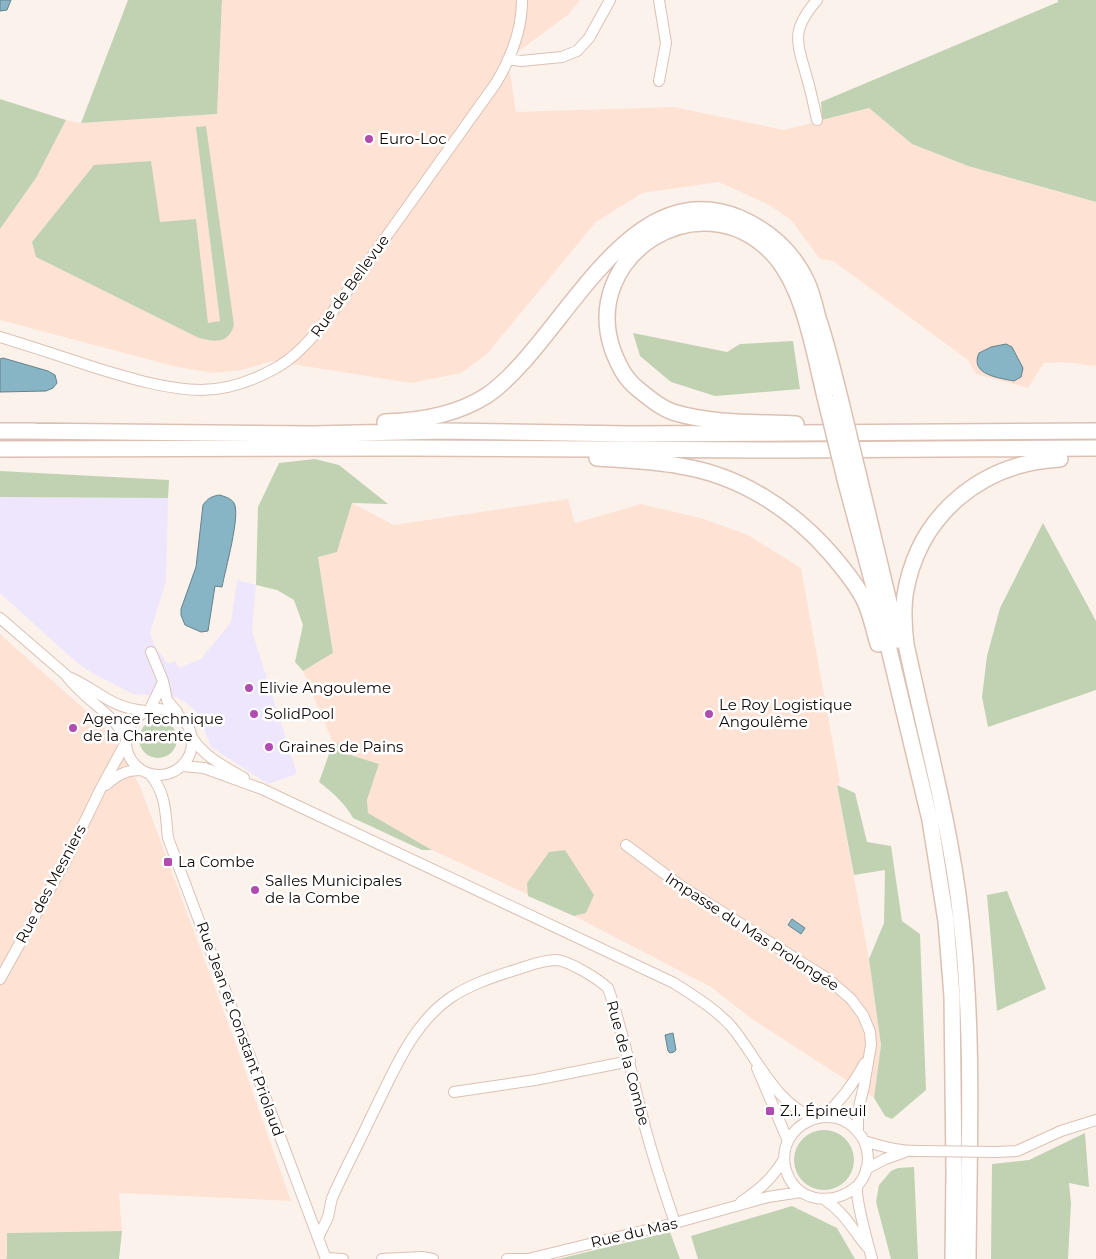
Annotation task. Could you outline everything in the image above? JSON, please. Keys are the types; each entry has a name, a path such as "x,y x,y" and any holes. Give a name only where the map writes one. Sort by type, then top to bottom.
{"highway":[{"path":"25,431 403,422 430,418 455,411 486,396 513,373 607,260 627,241 659,220 680,212 704,211 730,214 771,234 785,248 807,282 830,354 832,397"},
{"path":"932,762 909,685 853,480 832,397 799,298 785,269 772,252 755,238 733,228 713,223 690,223 669,228 649,239 631,256 618,274 610,295 606,316 609,340 618,365 629,382 660,405 675,413 712,420 975,432"},
{"path":"0,431 314,434 444,431 629,434 1096,431"},
{"path":"406,448 636,460 682,466 749,488 784,509 813,533 845,570 865,602 930,820"},
{"path":"0,449 406,448 781,450 1096,448"},
{"path":"968,1259 969,1042 965,957 955,872 906,644 904,612 907,588 914,562 930,530 942,514 966,491 982,481 1025,463 1040,460 1096,456"},
{"path":"853,480 877,601 930,820 946,921 952,996 954,1171 952,1259"}],"street":[{"name":"Rue de Bellevue","path":"0,337 117,374 163,385 201,390 220,388 248,381 275,369 309,342 326,321 496,83 516,38 522,14 522,0"},
{"path":"508,59 521,61 562,57 577,51 589,38 610,0"},
{"path":"659,0 666,43 659,81"},
{"path":"817,120 797,44 803,18 818,0"},
{"path":"0,618 66,675 109,702 128,708 148,710 160,708 178,714"},
{"path":"151,652 163,681 168,700 178,714 186,721 193,739 199,747 209,756 262,789"},
{"path":"66,675 72,684 113,720 126,741 130,759 146,772 162,775 173,772 183,766 189,758 193,739"},
{"path":"126,741 129,727 135,718 148,710 163,681"},
{"name":"Rue des Mesniers","path":"0,980 66,860 126,741"},
{"path":"183,766 204,768 262,789 674,983 702,1001 722,1017 787,1102 796,1110 819,1117 842,1120 858,1130 864,1141 868,1160 866,1169 857,1186 843,1196 825,1200"},
{"name":"Rue des Mesniers","path":"101,788 122,773 132,770 146,772"},
{"name":"Rue Jean et Constant Priolaud","path":"146,772 159,785 163,796 168,838 326,1258"},
{"name":"Rue Jean et Constant Priolaud","path":"163,796 168,780 173,772"},
{"name":"Impasse du Mas Prolongée","path":"626,845 681,886 828,979 851,999 863,1015 870,1032 871,1045 858,1111 858,1130"},
{"name":"Rue de la Combe","path":"318,1238 328,1218 332,1198 346,1165 412,1039 428,1017 450,998 466,988 496,976 550,960 559,960 574,967 608,988 630,1061 639,1106 675,1224"},
{"path":"753,1058 788,1141"},
{"path":"868,1058 855,1081 832,1109 798,1126 788,1141 784,1159 789,1177 801,1192 825,1200 835,1207 845,1217 871,1254"},
{"path":"454,1092 535,1080 630,1061"},
{"path":"866,1169 885,1159 906,1152 1017,1151 1062,1131 1096,1120"},
{"path":"864,1141 906,1152"},
{"name":"Rue du Mas","path":"732,1208 772,1178 784,1159"},
{"path":"857,1186 871,1254"},
{"name":"Rue du Mas","path":"507,1259 528,1259 675,1224 768,1197 801,1192"},
{"path":"382,1259 422,1257 433,1259"},
{"path":"326,1258 343,1259"}],"shaded area":[{"path":"222,0 580,0 569,14 508,59 516,112 674,107 784,130 869,108 912,144 968,166 1096,202 1096,366 1063,362 1044,363 1028,388 976,374 968,360 833,261 820,259 791,220 769,205 719,182 642,193 596,222 486,355 461,373 411,383 273,361 242,370 213,373 177,367 0,320 0,229 36,178 66,120 81,123 217,114"},
{"path":"0,497 168,498 166,581 150,633 155,647 168,664 175,661 179,668 201,659 231,622 237,580 256,585 252,631 297,774 268,784 211,747 198,714 188,704 176,697 133,694 92,673 75,661 0,593"},
{"path":"568,499 575,523 641,504 704,519 748,535 801,568 840,782 837,785 869,959 881,1045 874,1098 752,1019 711,987 574,916 432,850 368,813 367,800 379,764 344,753 345,744 333,743 303,671 333,653 318,556 337,552 352,503 394,525"},
{"path":"0,634 108,730 140,786 234,1039 291,1201 119,1193 122,1231 7,1233 7,1258 0,1259"}],"green space":[{"path":"128,0 222,0 217,114 81,123"},
{"path":"1058,0 1096,0 1096,202 968,166 912,144 869,108 822,120 821,102 1058,2"},
{"path":"0,99 66,120 36,178 0,229"},
{"path":"206,126 234,325 225,339 216,341 199,338 36,257 32,242 94,165 151,161 160,222 196,219 208,323 220,321 196,127"},
{"path":"633,333 727,352 740,344 793,341 800,389 715,396 671,382 640,356"},
{"path":"315,459 339,465 388,504 352,503 337,552 318,557 333,653 303,671 295,662 303,625 294,600 277,590 256,585 258,507 279,463"},
{"path":"0,471 169,480 168,498 0,497"},
{"path":"1043,523 1096,621 1096,690 988,727 982,697 987,656 1000,608"},
{"path":"158,720 171,726 177,739 171,752 158,758 145,752 139,739 145,726"},
{"path":"333,743 345,744 344,753 379,764 367,800 368,813 432,850 422,850 353,818 342,803 319,782"},
{"path":"837,785 855,793 867,842 891,846 902,921 920,934 926,1090 892,1119 885,1116 874,1098 881,1045 869,959 884,923 885,870 854,875"},
{"path":"565,850 594,895 586,913 574,916 528,896 527,883 549,852"},
{"path":"1007,891 1046,989 997,1011 987,895"},
{"path":"818,1130 830,1130 841,1135 849,1143 854,1154 852,1172 841,1185 830,1190 818,1190 807,1185 799,1177 794,1166 794,1154 799,1143 807,1135"},
{"path":"1085,1133 1089,1187 1069,1183 1071,1204 1068,1259 991,1259 992,1164 1029,1160"},
{"path":"914,1167 918,1259 891,1259 876,1202 879,1185 891,1171 898,1168"},
{"path":"792,1206 837,1228 855,1259 698,1259 691,1236"},
{"path":"122,1231 119,1259 5,1259 7,1258 7,1233"},
{"path":"670,1232 680,1259 558,1259"}],"water":[{"path":"0,0 11,0 7,10 0,11"},
{"path":"1006,344 1012,347 1023,368 1021,377 1014,381 994,377 982,371 978,366 979,353 991,347"},
{"path":"3,358 48,371 55,375 57,383 53,388 46,391 0,392 0,359"},
{"path":"220,495 234,503 236,519 222,587 215,586 208,631 201,632 185,625 181,609 196,567 203,505 210,498"},
{"path":"792,919 805,928 801,934 788,925"},
{"path":"673,1033 676,1050 670,1053 665,1035"}],"place":[{"name":"Euro-Loc","path":"369,139"},
{"name":"Elivie Angouleme","path":"249,688"},
{"name":"SolidPool","path":"254,714"},
{"name":"Le Roy Logistique Angoulême","path":"709,714"},
{"name":"Agence Technique de la Charente","path":"73,728"},
{"name":"Graines de Pains","path":"269,747"},
{"name":"La Combe","path":"168,862"},
{"name":"Salles Municipales de la Combe","path":"255,890"},
{"name":"Z.I. Épineuil","path":"770,1111"}]}
